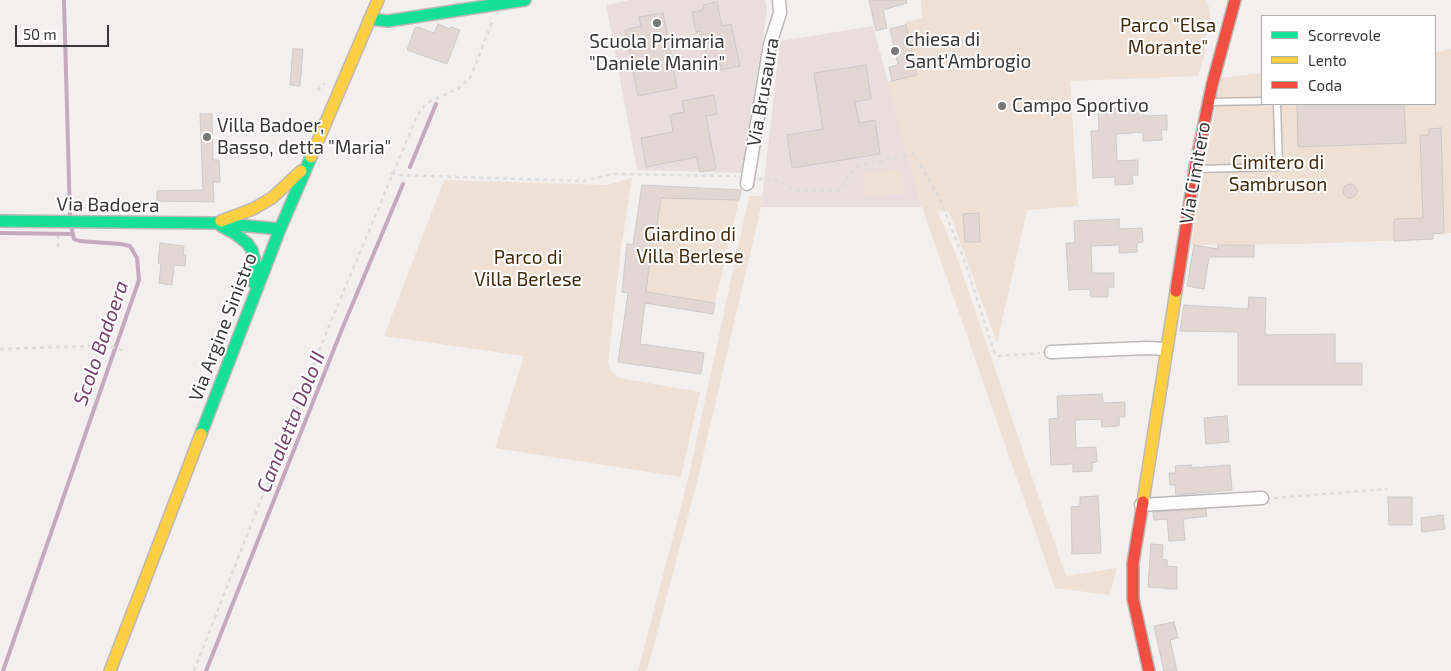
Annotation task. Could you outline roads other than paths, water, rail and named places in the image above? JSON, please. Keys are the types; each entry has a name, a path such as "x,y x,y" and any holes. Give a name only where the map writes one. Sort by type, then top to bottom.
{"main road":[{"name":"Via Argine Sinistro","path":"110,671 280,229 378,0"},
{"path":"370,19 388,21 525,0"},
{"name":"Via Cimitero","path":"1149,671 1132,598 1133,563 1195,168 1208,101 1235,0"},
{"name":"Via Badoera","path":"216,223 253,209 272,198 309,163"},
{"name":"Via Badoera","path":"0,222 216,223 280,229"},
{"name":"Via Badoera","path":"216,223 248,243 252,250 256,267 253,297"}],"street":[{"name":"Via Brusaura","path":"748,181 770,44 780,13 779,0"},
{"path":"1052,352 1166,349"},
{"path":"1141,505 1262,498"}],"lane":[{"path":"1208,101 1215,103 1261,101"},
{"path":"1195,168 1279,167 1277,105"}],"waterway":[{"name":"Scolo Badoera","path":"64,0 70,217"},
{"name":"Canaletta Dolo II","path":"410,167 436,104"},
{"name":"Canaletta Dolo II","path":"206,671 342,329 403,184"},
{"name":"Scolo Badoera","path":"3,671 139,280 137,258 130,246 79,241 74,239 71,226"},
{"path":"0,233 72,234"}],"place":[{"name":"Scuola Primaria \"Daniele Manin\"","path":"657,23"},
{"name":"chiesa di Sant'Ambrogio","path":"895,51"},
{"name":"Campo Sportivo","path":"1002,106"},
{"name":"Villa Badoer, Basso, detta \"Maria\"","path":"207,137"}],"park label":[{"name":"Parco \"Elsa Morante\"","path":"1168,37"},
{"name":"Cimitero di Sambruson","path":"1278,174"},
{"name":"Giardino di Villa Berlese","path":"690,246"},
{"name":"Parco di Villa Berlese","path":"528,269"}]}
